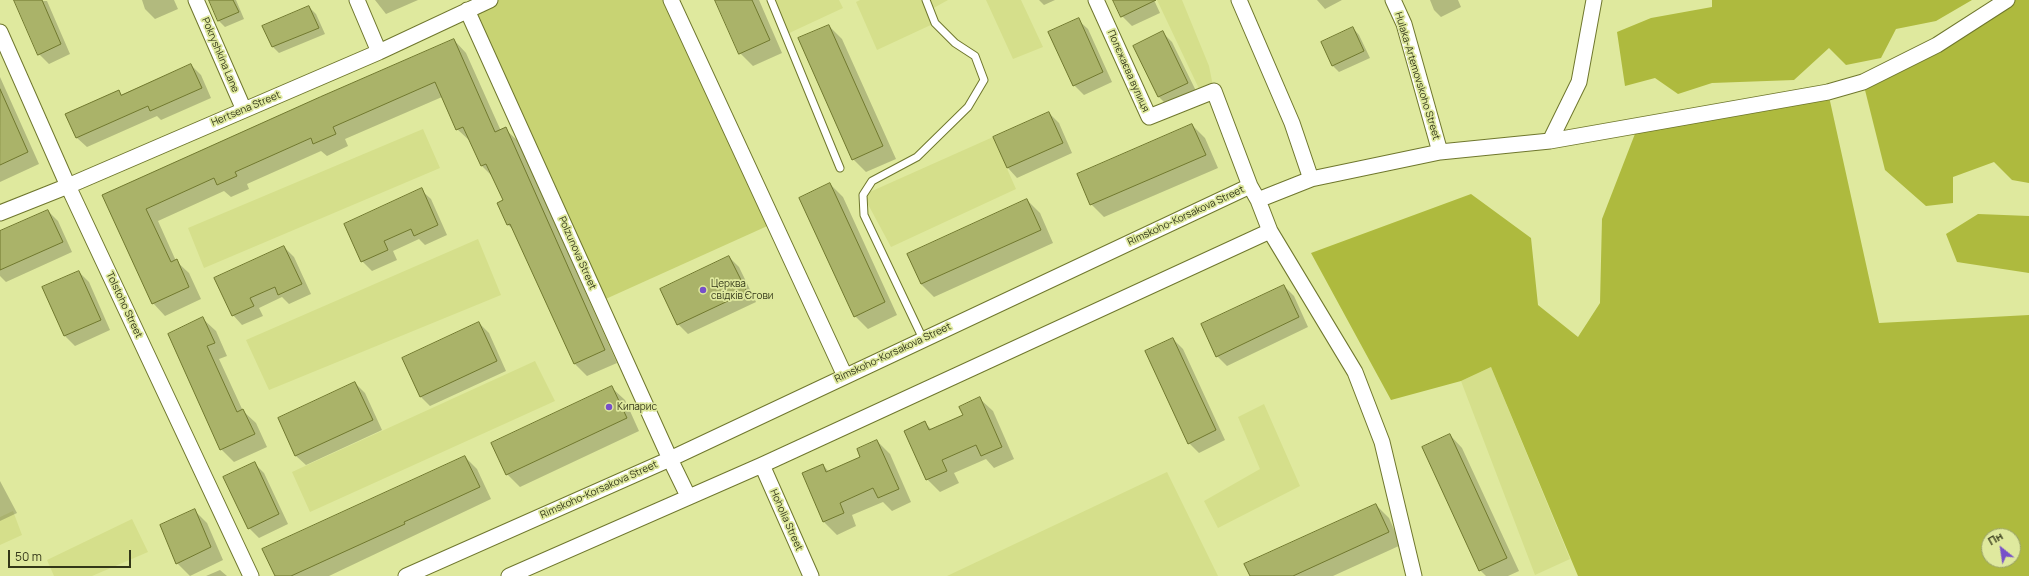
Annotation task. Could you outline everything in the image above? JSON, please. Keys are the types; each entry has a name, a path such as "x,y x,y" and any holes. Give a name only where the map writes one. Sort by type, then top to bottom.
{"street":[{"name":"Pokryshkina Lane","path":"196,0 244,110"},
{"path":"357,0 379,52"},
{"name":"Hertsena Street","path":"0,213 68,186 379,52 490,0"},
{"path":"671,0 845,376"},
{"name":"Полєжаєва вулиця","path":"1096,0 1149,117 1214,91 1250,186"},
{"path":"1239,0 1292,123 1311,180"},
{"name":"Hulaka-Artemovskoho Street","path":"1393,0 1404,24 1440,152"},
{"path":"1550,142 1579,82 1594,0"},
{"path":"1258,200 1311,180 1440,152 1550,142 1828,92 1863,82 1937,45 2007,0"},
{"name":"Polzunova Street","path":"467,10 688,496"},
{"name":"Tolstoho Street","path":"0,32 68,186 251,576"},
{"name":"Rimskoho-Korsakova Street","path":"406,576 670,459 1250,186 1258,200 1270,231 1355,372 1382,442 1414,576"},
{"path":"509,576 688,496 762,465 1270,231"},
{"name":"Hoholia Street","path":"762,465 811,576"}],"lane":[{"path":"771,0 840,168"},
{"path":"923,339 864,214 863,195 872,181 917,157 968,107 984,80 975,56 955,43 936,23 926,0"}],"shaded area":[{"path":"490,0 671,0 774,223 599,302 467,10"},
{"path":"771,0 839,0 843,8 785,35"},
{"path":"860,0 948,0 930,10 935,23 877,50 856,2"},
{"path":"986,0 1021,0 1043,47 1013,59"},
{"path":"1157,0 1182,0 1209,66 1214,91 1202,95"},
{"path":"1712,0 1972,0 1936,21 1896,29 1881,58 1846,65 1829,48 1794,80 1712,83 1678,94 1655,78 1625,86 1617,32 1651,18 1712,7"},
{"path":"2007,0 2029,0 2029,183 2012,180 1994,162 1953,177 1953,203 1926,206 1885,170 1863,82"},
{"path":"1828,92 1879,323 2029,315 2029,576 1578,576 1491,367 1461,381 1391,400 1311,253 1471,194 1531,238 1538,305 1578,337 1600,303 1602,219 1638,126"},
{"path":"423,129 440,168 204,268 188,228"},
{"path":"993,137 1016,189 891,247 863,195"},
{"path":"1978,214 2029,216 2029,273 1957,262 1946,234"},
{"path":"478,239 501,295 269,390 246,340"},
{"path":"535,361 555,401 310,512 292,472"},
{"path":"1491,367 1570,559 1535,575 1461,381"},
{"path":"1264,404 1300,486 1218,528 1204,501 1260,469 1238,417"},
{"path":"1167,472 1218,576 947,576"},
{"path":"13,511 22,535 0,545 0,517"},
{"path":"132,519 148,552 92,576 54,576 47,560"}],"building":[{"path":"14,0 42,0 61,44 38,55"},
{"path":"209,0 233,0 239,12 218,21"},
{"path":"715,0 752,0 770,40 739,54"},
{"path":"1113,0 1156,0 1121,17"},
{"path":"309,6 319,28 272,47 262,26"},
{"path":"1079,18 1103,72 1073,86 1048,32"},
{"path":"829,25 883,146 852,160 798,38"},
{"path":"1353,27 1364,51 1332,66 1321,42"},
{"path":"1163,31 1188,83 1158,97 1133,46"},
{"path":"454,39 495,132 506,127 605,350 574,364 510,224 507,225 497,203 503,200 486,164 481,166 463,127 456,130 435,82 333,127 336,134 313,144 311,138 235,172 237,176 217,185 214,178 146,209 171,262 177,259 189,287 152,304 102,195 320,97"},
{"path":"191,64 202,88 150,111 148,106 76,138 65,114 119,90 121,95"},
{"path":"0,89 28,152 0,165"},
{"path":"1049,112 1063,143 1007,168 993,137"},
{"path":"1192,124 1206,155 1090,205 1077,174"},
{"path":"830,183 885,302 854,317 799,198"},
{"path":"422,188 438,225 414,236 411,229 384,241 388,250 361,262 344,224"},
{"path":"1027,199 1041,230 921,284 907,254"},
{"path":"48,210 63,242 0,270 0,231"},
{"path":"284,246 302,284 278,295 275,287 250,298 254,306 232,316 214,278"},
{"name":"Церква свідків Єгови","path":"729,256 747,292 677,325 660,289"},
{"path":"79,271 101,320 64,336 42,287"},
{"path":"1284,285 1299,317 1216,357 1201,324"},
{"path":"203,317 215,343 207,346 237,412 243,409 255,434 220,450 168,334"},
{"path":"479,322 497,361 420,397 402,358"},
{"path":"1173,338 1216,430 1188,444 1145,351"},
{"path":"355,382 373,420 295,456 278,418"},
{"path":"612,386 627,418 506,475 491,443"},
{"path":"980,397 1002,447 981,456 976,445 942,460 947,471 926,480 904,431 925,421 929,430 963,415 959,407"},
{"path":"1450,434 1507,558 1479,571 1422,447"},
{"path":"877,440 899,489 878,498 873,488 840,503 844,513 823,522 802,473 823,464 826,472 860,457 857,449"},
{"path":"465,456 480,487 404,522 405,524 291,576 275,576 262,549"},
{"path":"255,462 279,514 248,529 223,477"},
{"path":"1376,504 1389,532 1293,576 1250,576 1244,564"},
{"path":"195,509 211,547 176,564 160,525"}],"place":[{"name":"Церква свідків Єгови","path":"703,290"},
{"name":"Кипарис","path":"609,407"}]}
